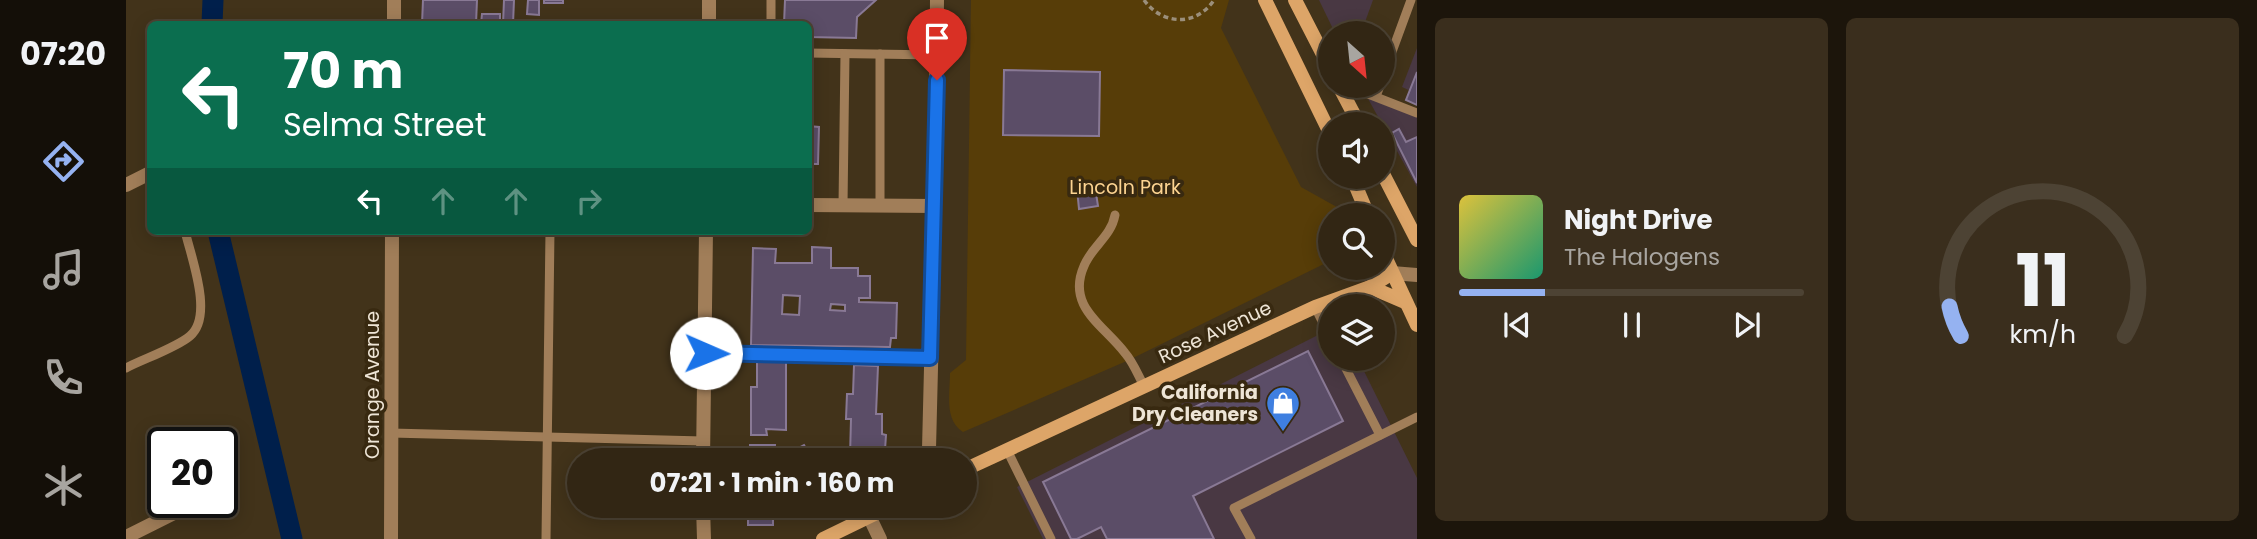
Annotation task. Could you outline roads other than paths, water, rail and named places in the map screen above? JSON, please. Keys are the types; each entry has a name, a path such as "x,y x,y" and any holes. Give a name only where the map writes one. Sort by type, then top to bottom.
{"street":[{"path":"394,0 394,21"},
{"path":"709,0 709,21"},
{"path":"929,448 937,0"},
{"path":"1265,0 1320,112"},
{"path":"1295,0 1318,45"},
{"path":"126,185 147,174"},
{"path":"1391,189 1417,240"},
{"path":"812,205 935,206"},
{"name":"Orange Avenue","path":"391,539 393,235"},
{"path":"703,448 706,235"},
{"path":"1395,273 1417,275"},
{"path":"1395,278 1411,303 1417,325"},
{"name":"Rose Avenue","path":"977,464 1315,307 1370,287 1381,280"},
{"path":"1370,287 1411,303"},
{"path":"126,537 164,518"},
{"path":"704,518 704,539"},
{"path":"823,539 865,518"},
{"path":"870,518 880,539"}],"lane":[{"path":"771,0 771,21"},
{"path":"1395,44 1411,0"},
{"path":"812,53 937,55"},
{"path":"843,205 845,54"},
{"path":"880,54 880,205"},
{"path":"1381,98 1417,113"},
{"path":"1115,215 1105,239 1084,264 1079,292 1082,303 1092,318 1126,354 1144,386"},
{"path":"126,368 189,338 198,324 202,312 201,298 186,235"},
{"path":"546,539 550,235"},
{"path":"1315,307 1318,313"},
{"path":"706,353 930,358"},
{"path":"1347,371 1380,435"},
{"path":"1251,539 1234,508 1417,417"},
{"path":"391,433 703,441"},
{"path":"1007,450 1051,539"}],"waterway":[{"path":"212,21 213,0"},
{"path":"219,235 292,539"}],"place":[{"name":"California Dry Cleaners","path":"1283,433"}],"park label":[{"name":"Lincoln Park","path":"1125,187"}]}
